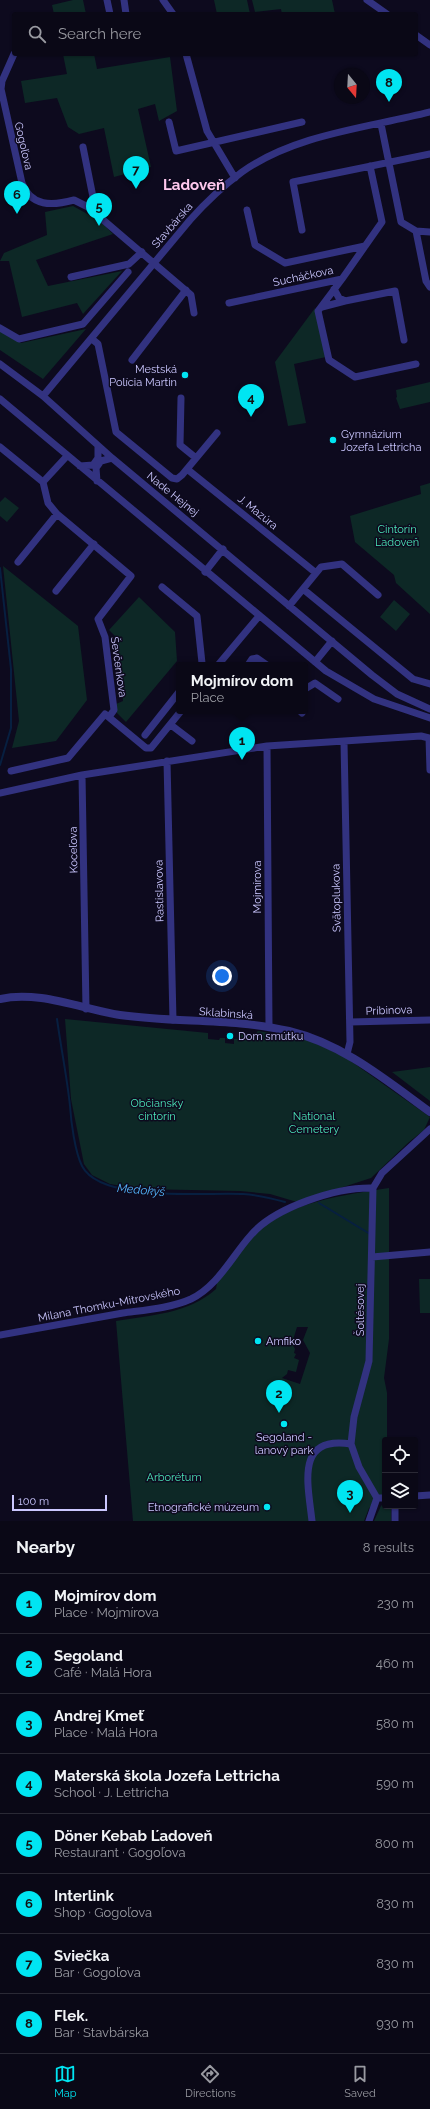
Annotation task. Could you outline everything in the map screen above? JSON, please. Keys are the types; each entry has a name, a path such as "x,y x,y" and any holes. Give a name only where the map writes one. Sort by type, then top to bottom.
{"street":[{"path":"107,0 110,12"},
{"path":"124,0 126,12"},
{"path":"163,0 172,12"},
{"path":"367,0 384,12"},
{"path":"418,36 430,45"},
{"name":"Gogoľova","path":"13,56 2,81 1,89 20,176 25,192 36,201 44,204 59,204 74,200 81,202 142,252 153,264 186,290"},
{"path":"187,56 202,117 213,144 235,178"},
{"name":"Stavbárska","path":"43,396 207,201 235,178 259,162 287,148 333,134 430,112"},
{"path":"169,122 176,151 213,144 302,122"},
{"path":"381,124 401,222 416,231 430,232"},
{"path":"83,147 95,207 94,212"},
{"path":"302,230 293,182 430,154"},
{"name":"Sucháčkova","path":"229,303 342,278 382,222 370,166"},
{"name":"Sucháčkova","path":"247,210 255,245 285,263 365,246"},
{"path":"416,231 426,281 430,287"},
{"path":"71,277 129,264 142,252"},
{"path":"0,328 19,340 83,324 128,272 129,264"},
{"path":"128,272 138,282"},
{"path":"342,278 318,311 329,360 355,377 416,364"},
{"path":"334,289 339,298 345,301"},
{"path":"132,360 186,290 192,294 194,313"},
{"path":"322,307 395,291 404,340"},
{"path":"92,339 98,344 116,432 172,478 177,478 182,475 217,433"},
{"name":"Nade Hejnej","path":"0,364 43,396 112,458 386,686 412,702 430,709"},
{"path":"181,398 180,446 196,458"},
{"path":"0,399 205,572 338,680 364,694 408,712 430,718"},
{"path":"80,466 93,465 98,458 98,446"},
{"path":"0,447 43,482 48,503 58,514 94,544 56,590"},
{"path":"43,482 67,456"},
{"path":"97,481 96,468 100,461 112,458"},
{"name":"J. Mazúra","path":"187,469 316,573"},
{"path":"18,562 58,514"},
{"name":"Ševčenkova","path":"11,771 68,758 114,710 105,637 98,619 131,576 94,544"},
{"path":"205,572 223,550"},
{"path":"289,606 321,568 342,564 378,595"},
{"path":"162,587 197,616 202,662"},
{"path":"303,589 413,679 430,684"},
{"path":"221,662 259,616"},
{"path":"315,662 332,641"},
{"path":"250,662 257,658 263,662"},
{"path":"308,687 316,683 338,699"},
{"path":"145,735 176,696"},
{"path":"107,716 146,748 151,748 180,714"},
{"path":"171,725 192,740"},
{"path":"0,793 82,776 267,746 430,738 430,770"},
{"name":"Svätoplukova","path":"344,742 350,1022 350,1042 348,1054"},
{"name":"Mojmírova","path":"267,746 269,1027"},
{"name":"Rastislavova","path":"168,761 173,1020"},
{"name":"Koceľova","path":"82,776 86,1009"},
{"name":"Sklabinská","path":"0,999 7,997 38,998 86,1009 130,1016 269,1027 300,1034 348,1054 430,1112"},
{"name":"Pribinova","path":"350,1022 430,1020"},
{"path":"373,1188 382,1173 430,1129"},
{"name":"Milana Thomku-Mitrovského","path":"0,1335 159,1307 187,1300 206,1289 251,1234 276,1215 320,1197 360,1188 373,1188"},
{"name":"Šoltésovej","path":"373,1188 372,1257 370,1268 371,1334 369,1361 354,1417 351,1444 359,1467 377,1498"},
{"path":"372,1257 430,1252"},
{"path":"312,1521 309,1467 312,1454 325,1444 340,1442 351,1444"},
{"path":"418,1496 430,1495"},
{"path":"369,1521 377,1498 382,1498"},
{"path":"395,1509 395,1521"}],"green space":[{"path":"73,0 83,0 86,12 54,12 52,5"},
{"path":"214,0 247,0 250,12 217,12"},
{"path":"252,0 332,0 335,12 282,12 281,9 255,12"},
{"path":"63,56 94,56 97,69 170,57 177,111 159,121 155,104 138,109 151,167 114,177 104,128 79,134 68,127 57,98 25,103 21,81 67,74"},
{"path":"73,206 100,221 113,234 36,260 48,286 122,271 83,314 77,303 22,317 9,261 0,261 4,253 47,235 45,212"},
{"path":"315,308 326,357 294,364 306,423 288,426 275,362"},
{"path":"86,329 43,379 0,350 0,331 21,343"},
{"path":"430,382 430,402 400,409 396,398 396,390"},
{"name":"Cintorín Ľadoveň","path":"430,483 430,614 396,583 394,575 355,542 350,516 421,494 420,486"},
{"path":"5,497 19,508 7,522 0,516 0,502"},
{"path":"3,566 78,626 87,700 56,741 12,748 19,721"},
{"path":"139,597 175,632 177,661 126,722 117,713 116,704 123,701 117,638 109,630"},
{"path":"394,600 410,614 396,631 380,617"},
{"path":"65,1019 208,1033 208,1039 219,1040 220,1038 225,1038 225,1043 234,1044 234,1039 240,1039 240,1033 255,1034 258,1031 306,1039 345,1057 430,1117 424,1130 371,1178 297,1202 270,1194 240,1191 141,1189 110,1184 92,1175 84,1164 71,1099"},
{"path":"430,1067 430,1101 392,1072"},
{"name":"Arborétum","path":"389,1188 389,1339 384,1378 387,1393 387,1437 382,1437 382,1499 369,1508 364,1521 133,1521 116,1321 156,1315 181,1309 193,1304 216,1289 217,1283 245,1246 268,1224 284,1214 300,1207 336,1197","holes":["297,1327 308,1327 303,1340 310,1353 300,1384 282,1378 287,1374 288,1370 296,1372 299,1360 294,1358 296,1354 294,1353 295,1349 292,1343"]},
{"path":"419,1279 430,1279 430,1313 420,1313"},
{"path":"382,1505 382,1509 391,1509 391,1521 374,1521"}],"waterway":[{"name":"Medokýš","path":"0,568 11,669 11,728 0,765"},
{"name":"Medokýš","path":"57,1019 75,1145 82,1166 93,1178 110,1186 131,1191 180,1194 243,1194 285,1202"},
{"name":"Medokýš","path":"319,1203 370,1234"}],"place":[{"name":"Flek.","path":"389,102"},
{"name":"Sviečka","path":"136,189"},
{"name":"Interlink","path":"17,214"},
{"name":"Döner Kebab Ľadoveň","path":"99,226"},
{"name":"Mestská Polícia Martin","path":"185,375"},
{"name":"Materská škola Jozefa Lettricha","path":"251,417"},
{"name":"Gymnázium Jozefa Lettricha","path":"333,440"},
{"name":"Mojmírov dom","path":"242,760"},
{"name":"Dom smútku","path":"230,1036"},
{"name":"Amfiko","path":"258,1341"},
{"name":"Segoland","path":"279,1413"},
{"name":"Segoland - lanový park","path":"284,1424"},
{"name":"Etnografické múzeum","path":"267,1507"},
{"name":"Andrej Kmeť","path":"350,1513"}],"district":[{"name":"Ľadoveň","path":"194,185"}],"park label":[{"name":"Občiansky cintorín","path":"157,1109"},
{"name":"National Cemetery","path":"314,1122"}]}
